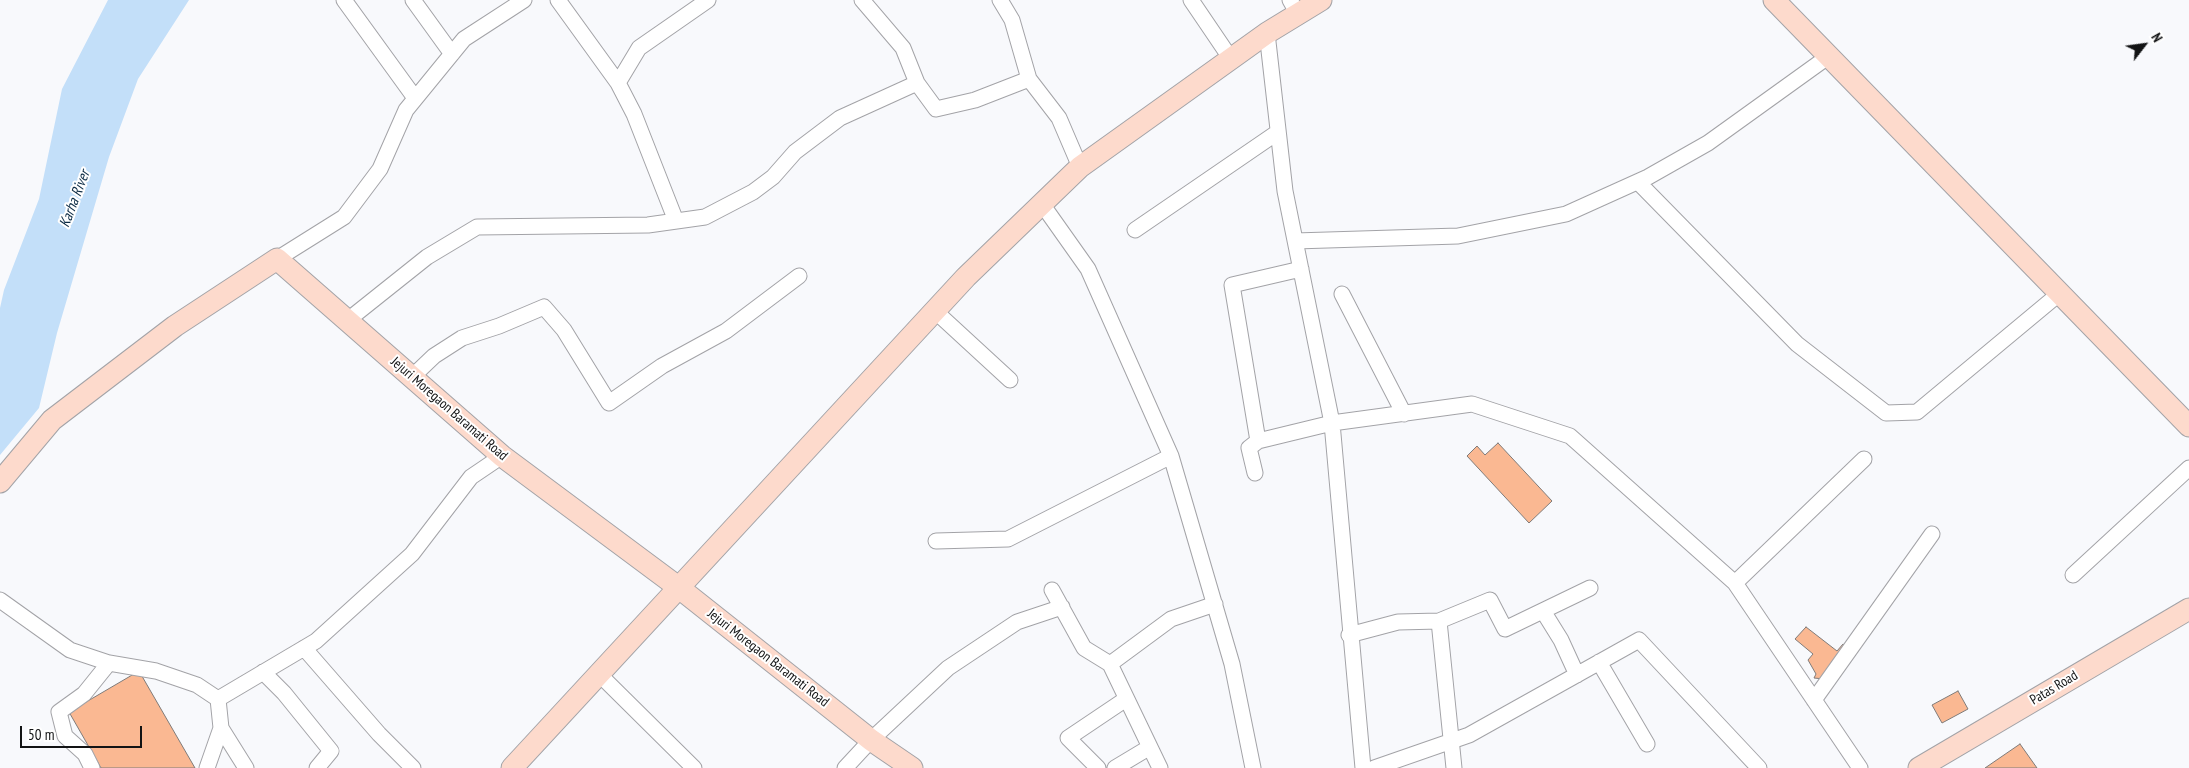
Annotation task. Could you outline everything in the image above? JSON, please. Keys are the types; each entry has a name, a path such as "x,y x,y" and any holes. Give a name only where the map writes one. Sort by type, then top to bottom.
{"street":[{"path":"344,0 415,98"},
{"path":"413,0 452,54"},
{"path":"558,0 618,84 634,114 676,221"},
{"path":"618,84 639,48 708,0"},
{"path":"862,0 903,48 917,83 936,109 975,100 1030,79"},
{"path":"1000,0 1012,20 1030,79 1059,118 1080,167"},
{"path":"1191,0 1231,59"},
{"path":"512,768 966,277 1080,167 1267,33 1294,7 1321,0"},
{"path":"1774,0 2189,426"},
{"path":"0,482 52,420 175,326 344,217 380,169 406,110 415,98 464,39 516,2"},
{"path":"1267,33 1285,191 1332,423 1363,768"},
{"path":"1295,241 1458,236 1566,214 1638,182 1708,143 1829,56"},
{"path":"348,320 427,257 477,227 648,225 705,217 753,192 773,178 795,152 840,118 917,83"},
{"path":"1135,230 1278,132"},
{"path":"1638,182 1797,344 1886,413 1917,412 2060,293"},
{"path":"1042,204 1088,269 1171,456 1232,664 1253,768"},
{"name":"Jejuri Moregaon Baramati Road","path":"277,259 502,456 678,587 871,740 912,768"},
{"path":"1258,442 1232,285 1301,268"},
{"path":"412,377 434,356 462,338 499,326 544,307 564,330 609,403 662,366 726,331 799,276"},
{"path":"1342,294 1404,414"},
{"path":"935,311 1010,380"},
{"path":"1255,473 1249,448 1258,442 1332,423 1472,404 1570,436 1735,583 1860,768"},
{"path":"218,699 316,641 412,554 471,477 502,456"},
{"path":"936,541 1008,539 1171,456"},
{"path":"1735,583 1864,459"},
{"path":"2073,575 2189,468"},
{"path":"1814,700 1932,534"},
{"path":"1350,635 1398,622 1439,621 1490,600 1506,629 1590,588"},
{"path":"1052,590 1084,648 1110,664 1160,768"},
{"path":"0,600 70,650 109,663 156,672 197,685 218,699"},
{"path":"1110,664 1171,619 1215,604"},
{"path":"845,768 871,740 948,668 1017,622 1062,607"},
{"name":"Patas Road","path":"1919,768 2189,609"},
{"path":"1542,611 1561,640 1577,675"},
{"path":"1439,621 1454,768"},
{"path":"1374,768 1469,735 1639,640 1759,768"},
{"path":"304,648 379,734 414,768"},
{"path":"1599,662 1647,744"},
{"path":"92,768 85,754 65,736 59,712 84,694 109,663"},
{"path":"263,672 284,693 330,751 317,768"},
{"path":"599,674 694,768"},
{"path":"207,768 221,728 218,699"},
{"path":"1098,768 1068,738 1126,699"},
{"path":"221,728 246,768"},
{"path":"1115,768 1150,747"}],"water":[{"name":"Karha River","path":"108,0 189,0 138,79 109,157 57,333 39,408 0,455 0,308 4,290 39,199 62,89"}],"building":[{"path":"1498,443 1552,501 1529,523 1467,456 1477,446 1485,455"},
{"path":"1806,627 1837,651 1843,644 1848,648 1824,679 1814,678 1816,674 1808,660 1813,654 1795,639"},
{"path":"139,671 195,768 101,768 69,712"},
{"path":"1958,691 1968,709 1942,723 1932,705"},
{"path":"2020,744 2037,768 1985,768"}]}
